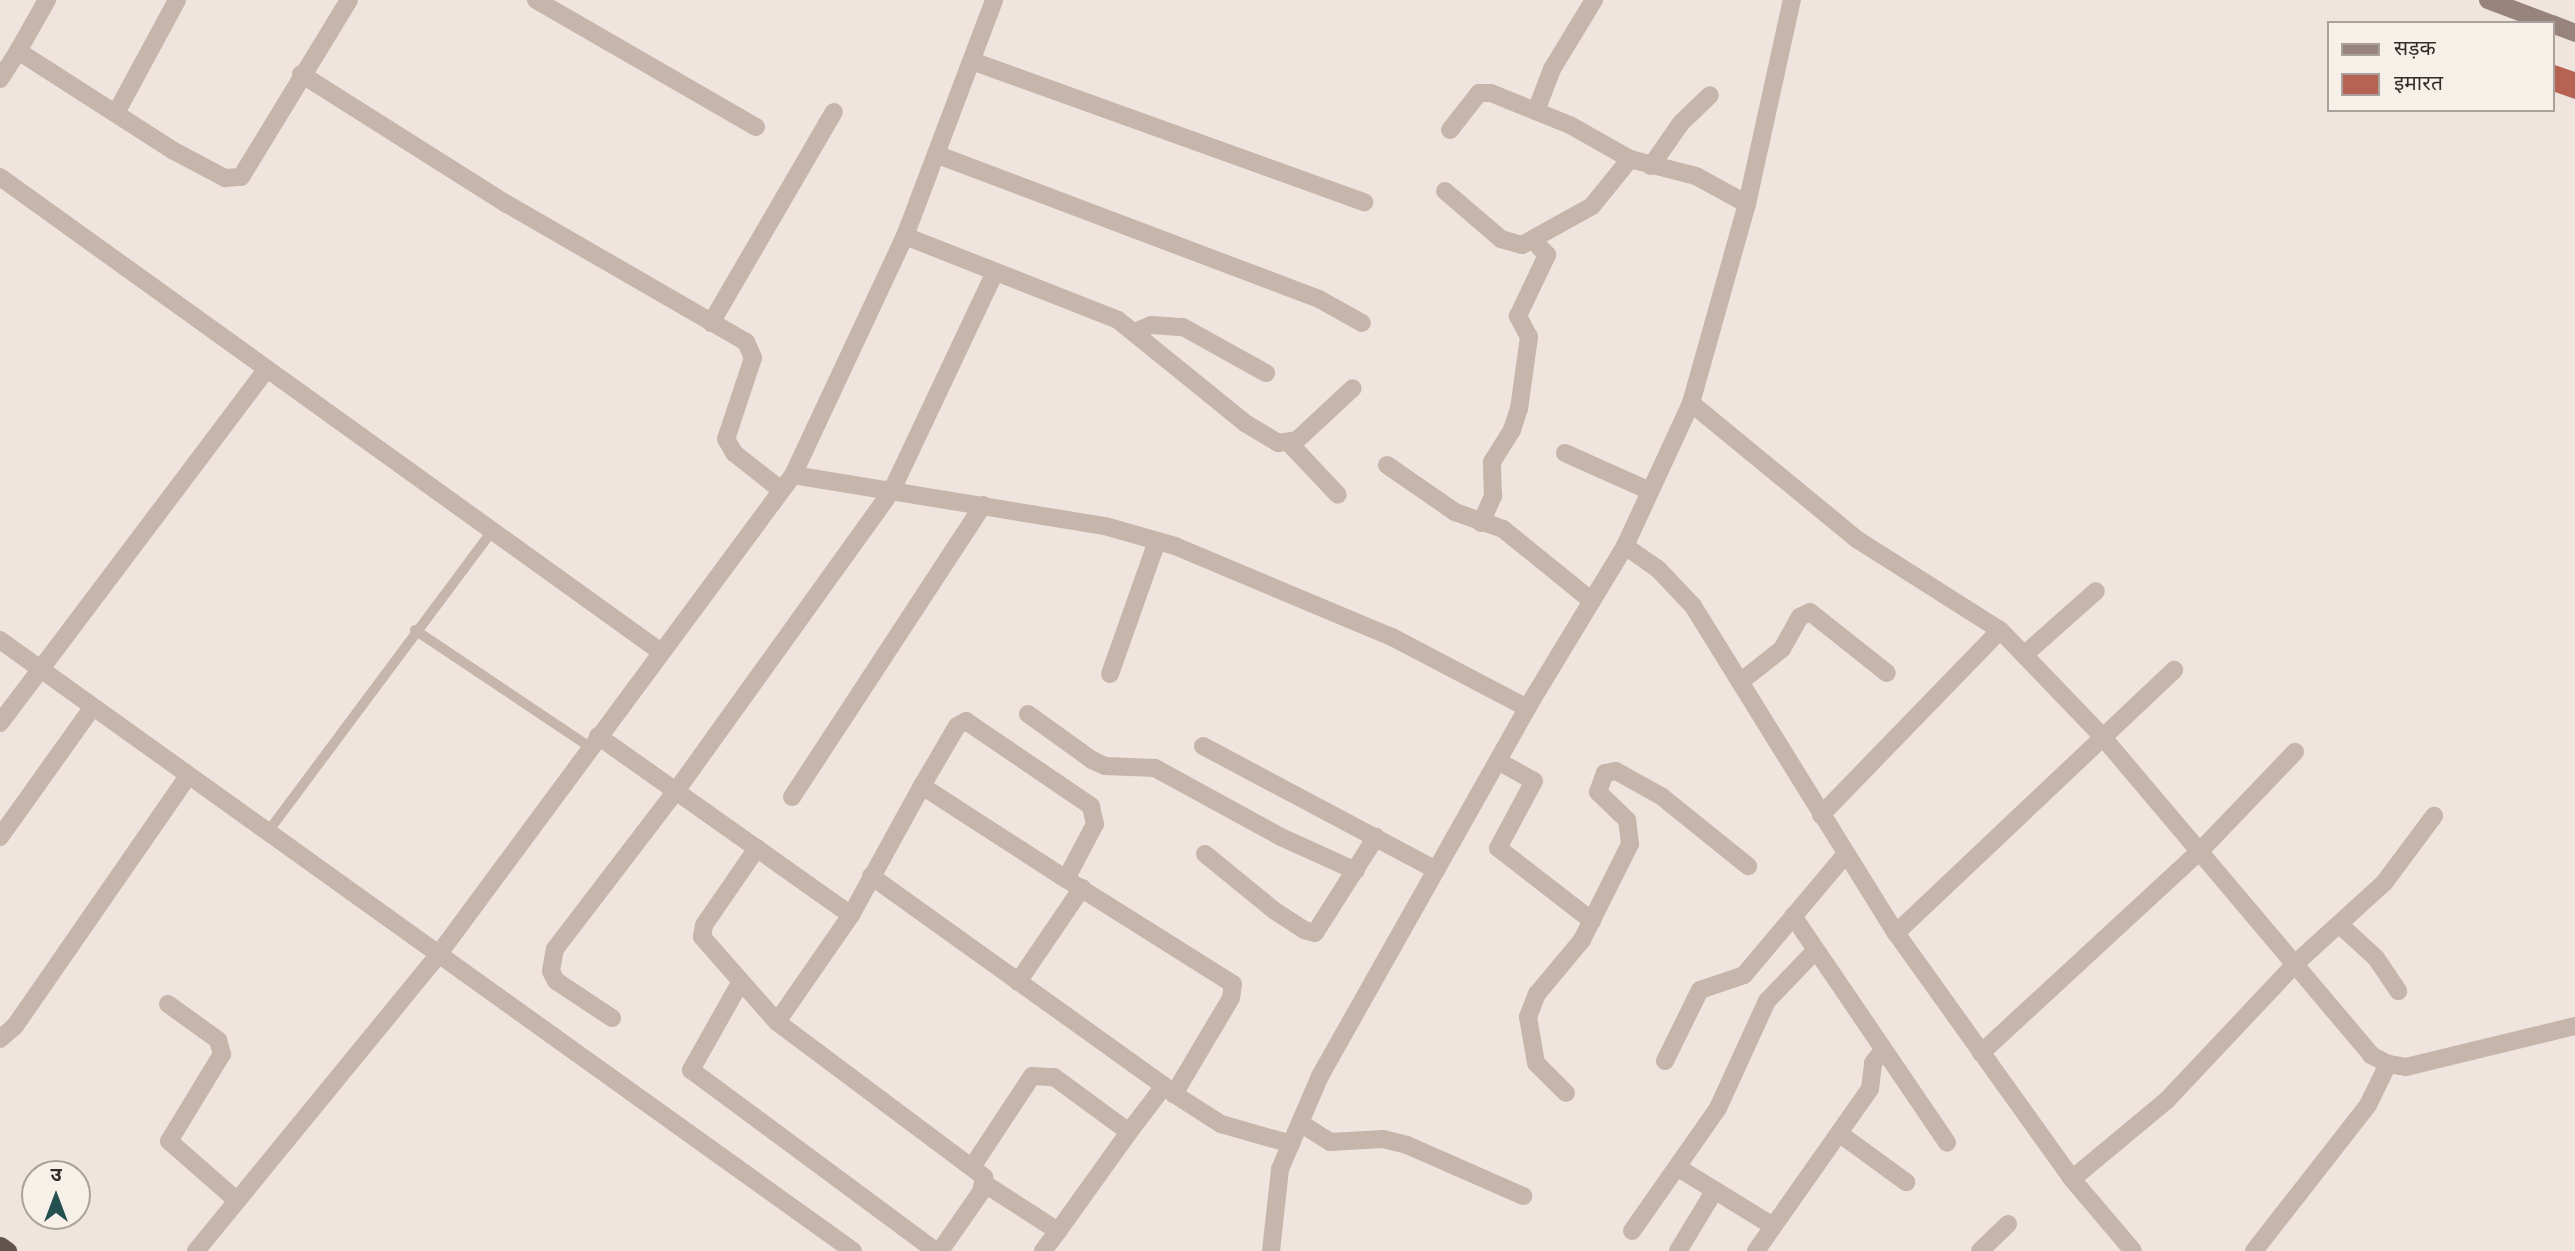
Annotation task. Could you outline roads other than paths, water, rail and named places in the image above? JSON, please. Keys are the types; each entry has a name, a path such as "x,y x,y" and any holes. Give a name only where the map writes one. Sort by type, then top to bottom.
{"highway":[{"path":"0,1246 7,1251"}],"main road":[{"path":"2488,0 2545,21"},
{"path":"2554,25 2575,33"}],"street":[{"path":"0,79 47,0"},
{"path":"116,113 177,0"},
{"path":"18,51 225,178 241,177 301,74 349,0"},
{"path":"536,0 756,127"},
{"path":"196,1251 235,1199 438,955 793,475 905,236 938,155 994,0"},
{"path":"1536,111 1552,69 1594,0"},
{"path":"1271,1251 1280,1169 1320,1076 1527,708 1625,546 1690,403 1747,204 1792,0"},
{"path":"972,61 1364,202"},
{"path":"301,74 507,204 752,348 753,358 726,439 734,453 782,489"},
{"path":"1450,130 1479,93 1491,93 1536,111 1630,159 1651,166 1681,169 1747,204"},
{"path":"1651,166 1681,123 1710,95"},
{"path":"711,323 834,112"},
{"path":"938,155 1319,299 1362,323"},
{"path":"1445,191 1501,239 1514,245 1534,241 1600,200 1630,159"},
{"path":"0,177 661,652"},
{"path":"905,236 1094,309 1134,332 1265,438 1289,443 1338,495"},
{"path":"1481,523 1493,496 1492,462 1512,430 1519,409 1529,337 1518,316 1547,255 1534,241"},
{"path":"612,1018 556,981 551,961 555,949 676,792 892,490 995,272"},
{"path":"1134,332 1151,325 1183,327 1266,373"},
{"path":"0,723 267,369"},
{"path":"1289,443 1353,388"},
{"path":"1690,403 1858,540 2000,630 2101,736 2201,850 2371,1055 2388,1064 2406,1067 2575,1026"},
{"path":"1564,453 1650,491"},
{"path":"1387,465 1432,498 1481,523 1503,529 1592,601"},
{"path":"793,475 1105,526 1157,541 1218,561 1392,637 1527,708"},
{"path":"792,797 983,505"},
{"path":"1110,674 1157,541"},
{"path":"1625,546 1681,592 1896,933 2072,1179 2133,1251"},
{"path":"2024,655 2096,591"},
{"path":"1740,682 1782,649 1800,617 1810,612 1887,673"},
{"path":"1821,815 2000,630"},
{"path":"0,640 187,778 853,1251"},
{"path":"1896,933 2101,736 2174,670"},
{"path":"0,837 92,708"},
{"path":"1028,714 1092,760 1105,765 1155,768 1281,837 1356,871"},
{"path":"777,1022 851,915 957,726 966,722 1091,806 1095,824 1074,883 1018,982"},
{"path":"594,742 676,792 851,915"},
{"path":"1203,746 1436,870"},
{"path":"1981,1054 2201,850 2295,752"},
{"path":"1497,761 1534,781 1498,848 1592,921"},
{"path":"1566,1093 1536,1063 1528,1017 1537,994 1571,956 1592,921 1630,844 1627,820 1598,793 1610,770 1661,796 1748,866"},
{"path":"0,1038 15,1027 187,778"},
{"path":"922,786 1233,984 1231,999 1169,1090 1129,1132 1043,1251"},
{"path":"2072,1179 2167,1100 2296,963 2340,925 2396,869 2434,816"},
{"path":"1205,854 1275,911 1310,933 1321,928 1376,836"},
{"path":"757,848 701,932 706,944 777,1022 972,1167 985,1184 1058,1231"},
{"path":"1665,1061 1700,990 1744,975 1846,854"},
{"path":"871,876 1169,1090 1221,1124 1291,1144"},
{"path":"1793,916 1947,1143"},
{"path":"2340,925 2376,958 2398,991"},
{"path":"1632,1231 1718,1108 1767,1001 1815,951"},
{"path":"740,983 691,1069 938,1251 985,1184"},
{"path":"167,1004 218,1040 222,1055 169,1141 235,1199"},
{"path":"1756,1251 1870,1089 1873,1063 1883,1050"},
{"path":"2254,1251 2368,1105 2388,1064"},
{"path":"972,1167 1032,1076 1055,1077 1129,1132"},
{"path":"1300,1123 1330,1142 1383,1139 1407,1145 1523,1196"},
{"path":"1840,1134 1906,1182"},
{"path":"1677,1167 1773,1226"},
{"path":"1678,1251 1716,1190"},
{"path":"1980,1251 2008,1224"}],"lane":[{"path":"266,834 415,630 492,531"},
{"path":"415,630 594,742"}]}
